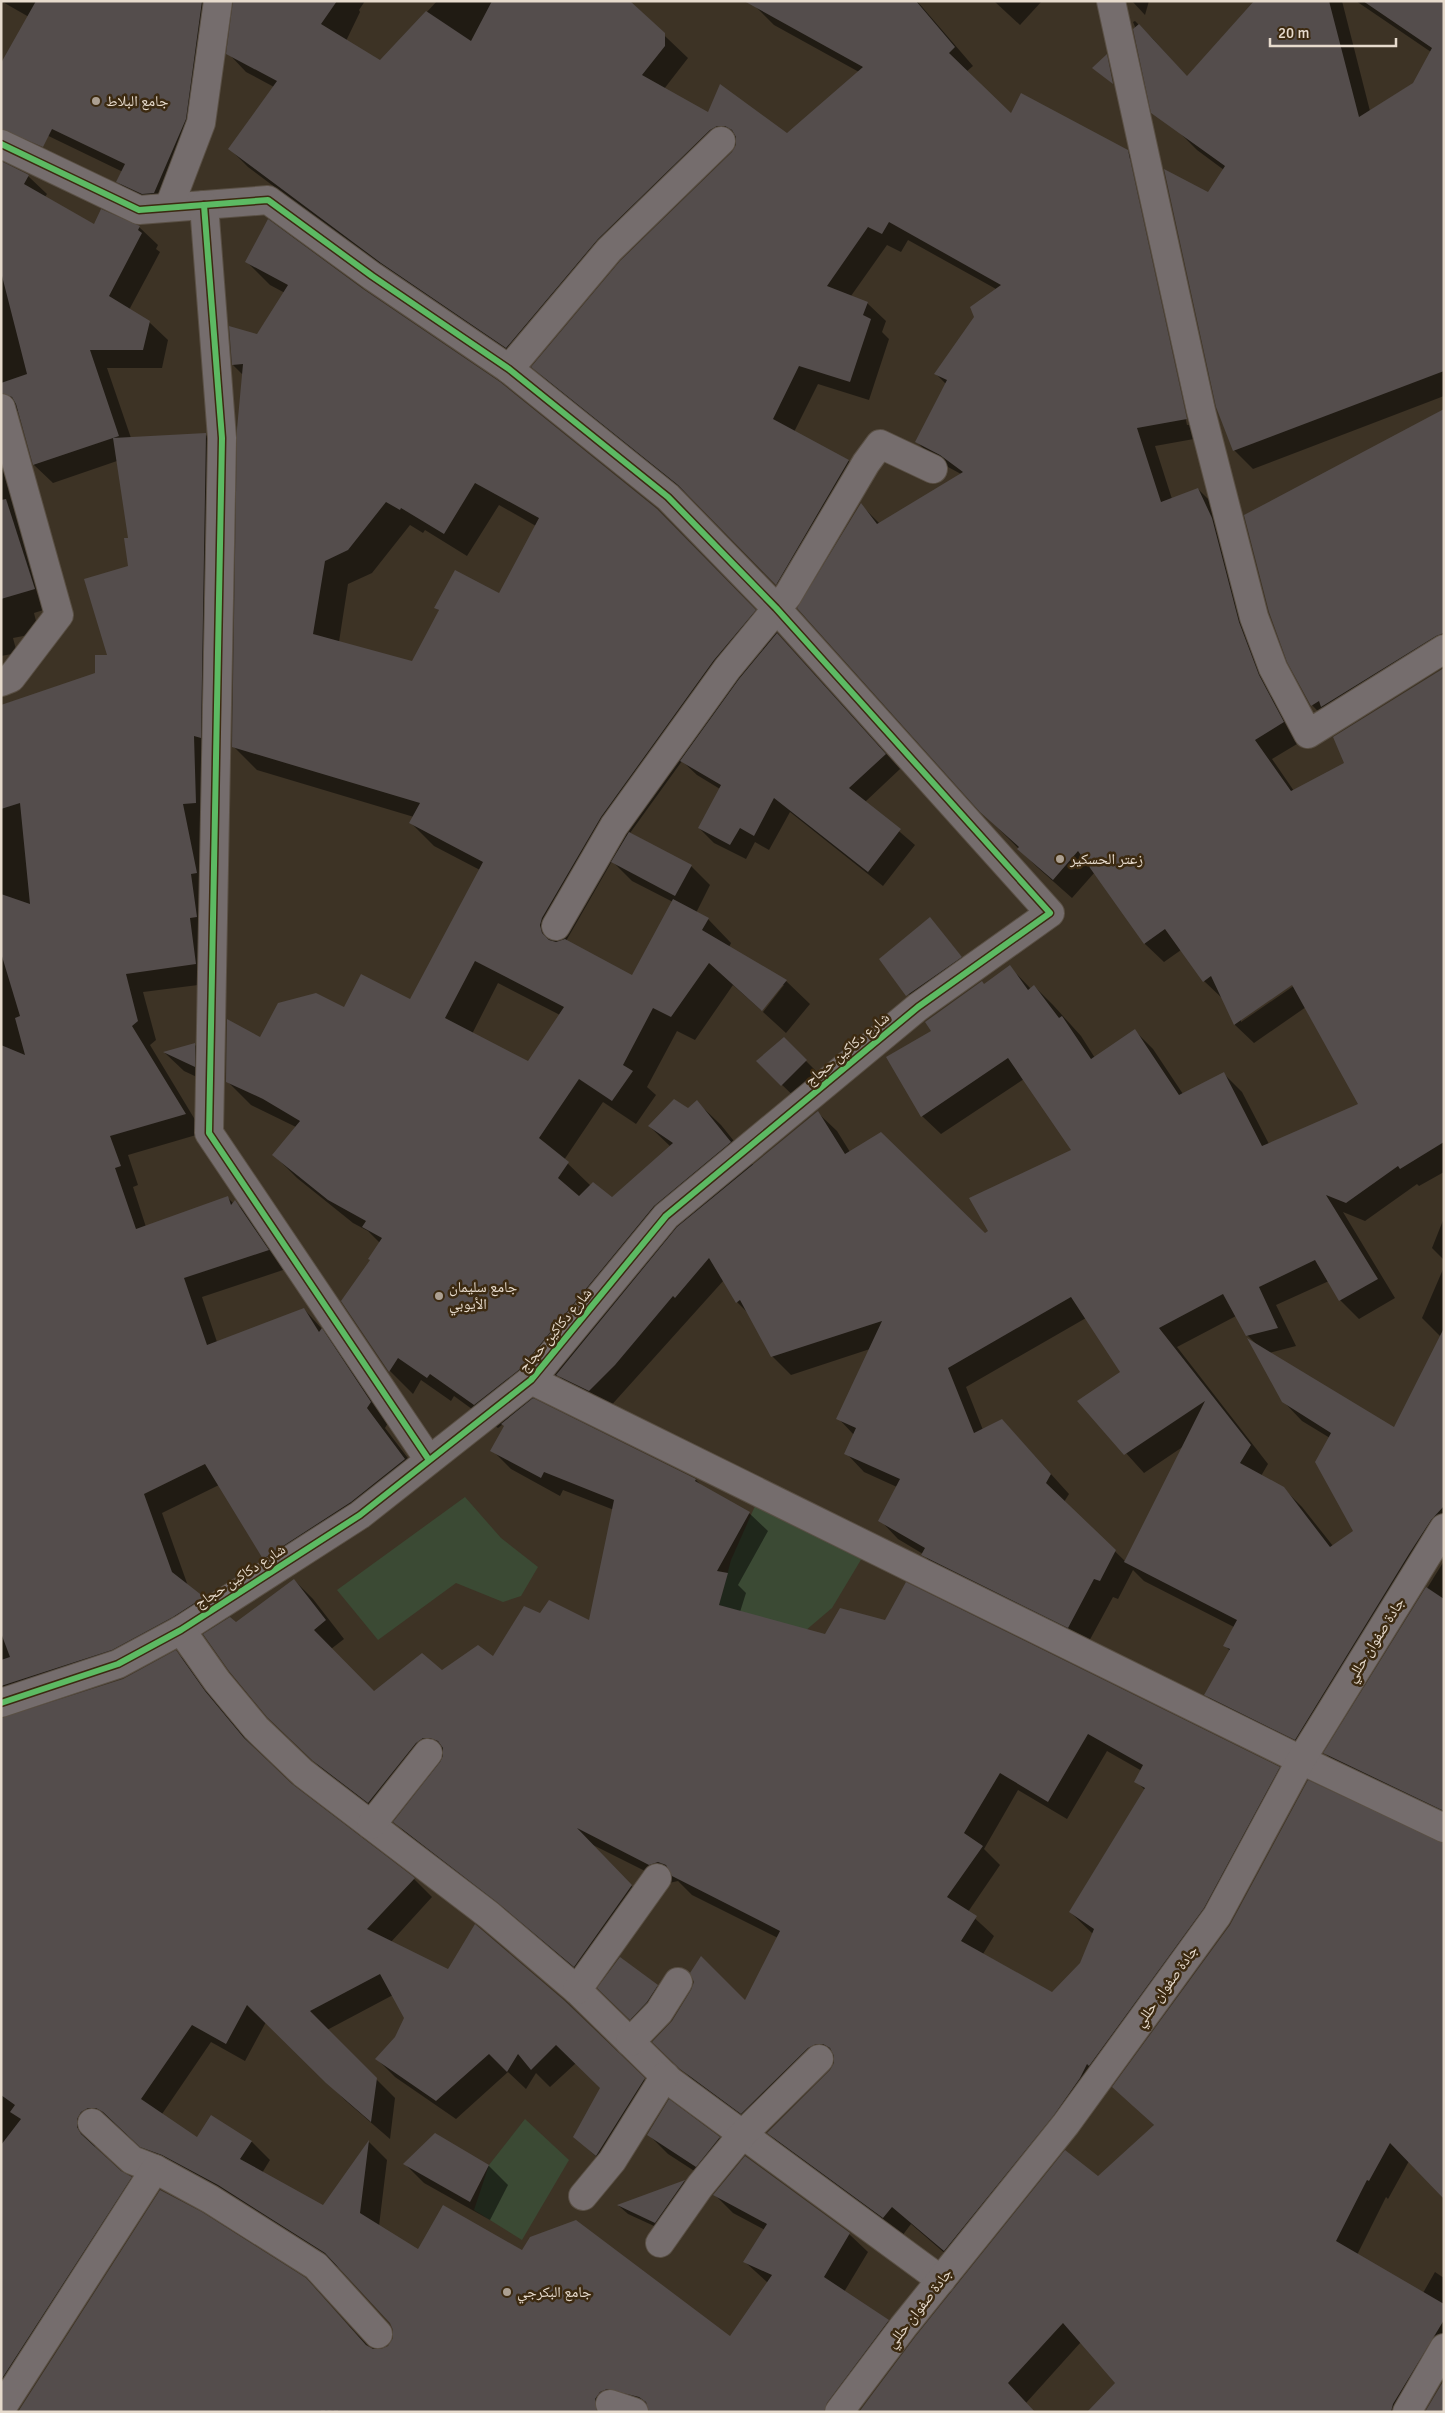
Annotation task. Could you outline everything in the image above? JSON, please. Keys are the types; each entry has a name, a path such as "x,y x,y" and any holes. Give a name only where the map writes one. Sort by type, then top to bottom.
{"street":[{"path":"169,207 201,123 218,1"},
{"path":"1119,6 1220,485 1254,617 1273,668 1308,734 1444,649"},
{"path":"509,368 608,250 721,141"},
{"path":"1,144 139,210 268,200 372,276 509,368 668,497 776,608"},
{"path":"204,205 222,438 209,1132 429,1460"},
{"path":"1,408 59,615 11,678 1,682"},
{"path":"556,926 614,826 727,669 788,595 866,464 880,444 933,469"},
{"name":"شارع دكاكين حجاج","path":"1,1703 118,1664 181,1630 360,1515 531,1380 666,1216 918,1007 1050,913 776,608"},
{"path":"531,1380 1301,1760 1444,1828"},
{"name":"جادة صفوان حللي","path":"839,2412 941,2280 1066,2124 1216,1916 1301,1760 1444,1528"},
{"path":"181,1630 217,1682 256,1728 302,1773 489,1915 577,1990 665,2076 742,2135 941,2280"},
{"path":"371,1825 428,1753"},
{"path":"577,1990 658,1878"},
{"path":"630,2042 659,2012 678,1982"},
{"path":"660,2243 700,2186 742,2135 819,2059"},
{"path":"583,2196 612,2161 665,2076"},
{"path":"92,2124 132,2160 155,2169 210,2199 316,2266 378,2334"},
{"path":"1,2409 155,2169"},
{"path":"1407,2412 1444,2348"}],"path":[{"path":"321,2412 340,2412"}],"green space":[{"path":"465,1497 501,1538 538,1567 521,1596 503,1602 456,1583 378,1640 337,1590"},
{"path":"755,1506 862,1558 832,1608 805,1631 719,1605 731,1560"},
{"path":"525,2119 569,2160 522,2240 474,2210 489,2165"}],"building":[{"path":"36,1 202,1 186,119 154,193 142,194 116,182 125,164 52,129 43,147 1,129 1,63"},
{"path":"233,1 337,1 321,24 380,60 426,11 471,41 492,1 630,1 665,33 665,46 642,75 708,112 720,84 787,133 863,67 744,1 916,1 955,47 949,53 1011,113 1021,93 1128,150 1187,419 1137,428 1161,502 1198,488 1212,518 1239,622 1259,675 1284,722 1255,740 1291,791 1344,763 1333,737 1444,668 1444,1142 1400,1169 1398,1166 1346,1203 1326,1195 1378,1279 1339,1301 1315,1260 1259,1287 1278,1328 1246,1336 1223,1294 1159,1328 1251,1445 1240,1463 1284,1487 1330,1547 1353,1531 1315,1462 1331,1433 1282,1402 1247,1338 1394,1427 1444,1328 1444,1506 1431,1520 1409,1554 1295,1740 1204,1695 1230,1649 1223,1646 1237,1620 1124,1562 1205,1401 1124,1455 1077,1401 1120,1372 1071,1297 948,1368 974,1433 1002,1419 1051,1474 1046,1483 1116,1550 1100,1581 1094,1579 1068,1628 921,1555 925,1548 878,1521 900,1479 844,1454 856,1428 836,1419 882,1321 771,1357 740,1300 736,1303 709,1258 675,1298 673,1296 615,1365 589,1391 556,1375 677,1227 818,1111 845,1154 881,1132 985,1233 988,1231 969,1198 1071,1150 1008,1058 921,1117 886,1057 931,1031 925,1022 982,981 984,984 1010,965 1028,990 1034,985 1059,1018 1062,1016 1091,1059 1135,1029 1179,1095 1224,1072 1262,1146 1358,1104 1292,985 1234,1025 1211,976 1203,982 1165,929 1144,944 1078,851 1053,880 1017,849 1019,847 980,812 797,608 861,503 877,524 963,472 940,455 915,442 947,380 934,374 974,317 970,307 1001,285 889,222 882,234 868,227 827,286 868,302 863,315 871,319 850,382 799,366 773,419 849,460 776,585 678,485 531,367 620,261 732,152 736,145 736,137 732,130 725,126 717,126 710,130 598,239 506,348 381,263 228,149 277,81 226,54"},
{"path":"1254,1 1329,1 1359,117 1413,83 1432,48 1363,1 1444,1 1444,371 1233,451 1216,407 1164,169 1208,192 1225,166 1151,113 1133,29 1139,24 1187,76"},
{"path":"1107,54 1113,84 1092,68"},
{"path":"1,161 29,175 24,184 94,224 101,209 140,226 138,230 142,233 109,296 150,321 143,350 90,350 119,436 33,465 16,404 12,397 1,393 1,383 27,374 1,272"},
{"path":"268,219 363,289 500,382 657,509 756,610 714,660 601,817 542,918 540,925 542,933 549,940 556,942 565,939 632,975 673,899 709,918 702,930 787,980 762,1011 709,963 671,1017 653,1008 623,1065 633,1071 612,1101 579,1079 539,1138 569,1162 558,1178 579,1196 593,1182 612,1197 673,1143 648,1126 674,1099 688,1108 697,1100 731,1142 654,1206 520,1369 474,1405 430,1374 427,1378 398,1358 389,1372 341,1301 370,1260 368,1259 382,1238 362,1227 366,1221 328,1200 272,1155 300,1121 263,1099 226,1082 227,1019 260,1037 278,1003 316,993 344,1007 361,974 410,999 483,862 409,823 420,803 232,747 237,429 243,364 232,365 229,326 257,334 288,285 245,262","holes":["475,483 539,518 499,593 455,570 434,608 439,610 412,661 313,634 325,561 348,550 386,502 400,510 401,508 444,534","475,961 564,1007 528,1061 445,1018"]},
{"path":"1444,409 1444,633 1436,636 1321,707 1319,701 1311,706 1287,662 1269,612 1244,515"},
{"path":"206,433 201,738 194,736 196,803 183,804 197,873 191,874 197,917 190,918 196,964 126,974 138,1021 132,1026 186,1114 110,1136 121,1166 115,1168 136,1229 228,1196 231,1205 235,1200 269,1250 184,1278 207,1345 304,1308 319,1332 322,1328 371,1402 367,1408 405,1459 351,1502 263,1559 205,1464 144,1494 172,1572 204,1597 173,1617 112,1650 1,1686 1,1660 10,1657 1,1633 1,1045 25,1055 15,1018 20,1016 1,953 1,894 30,904 20,803 1,809 1,705 95,673 95,655 107,655 84,579 128,566 124,538 128,538 113,438"},
{"path":"6,499 35,589 1,599 1,500"},
{"path":"777,633 886,754 849,788 901,829 868,872 774,798 754,836 740,828 730,845 698,828 721,785 680,761 739,679"},
{"path":"629,832 692,865 675,896 611,862"},
{"path":"930,917 962,957 906,996 879,959"},
{"path":"784,1037 807,1060 781,1086 756,1061"},
{"path":"195,1043 195,1067 163,1052"},
{"path":"533,1398 696,1479 695,1481 750,1512 717,1571 728,1573 719,1605 825,1634 840,1608 885,1620 906,1582 1280,1767 1204,1908 1089,2066 1087,2064 1080,2078 1054,2115 944,2251 892,2207 883,2218 767,2133 830,2070 834,2063 834,2056 830,2048 823,2044 816,2044 808,2048 741,2114 680,2069 652,2042 672,2021 691,1990 694,1982 690,1973 701,1956 745,2000 780,1931 672,1876 666,1865 658,1862 649,1865 577,1828 632,1885 574,1967 498,1903 393,1822 440,1762 443,1756 443,1748 438,1741 423,1738 416,1743 368,1803 313,1761 267,1717 229,1671 203,1634 230,1617 236,1622 294,1579 326,1620 314,1630 374,1691 422,1653 442,1670 478,1645 493,1656 524,1606 540,1613 549,1600 589,1620 614,1500 544,1472 541,1478 490,1451 504,1426 501,1424","holes":["1088,1734 1143,1765 1134,1782 1145,1788 1069,1912 1094,1929 1080,1963 1052,1992 961,1941 977,1916 947,1897 983,1846 964,1833 1000,1773 1048,1802"]},
{"path":"1426,1587 1444,1599 1444,1811 1323,1753"},
{"path":"176,1650 205,1691 244,1738 292,1784 415,1878 367,1929 448,1969 475,1924 566,2002 645,2078 596,2156 573,2137 600,2088 556,2045 531,2070 518,2054 507,2072 489,2054 436,2101 375,2059 395,2037 404,2018 380,1974 310,2011 377,2078 371,2122 326,2083 247,2005 226,2044 192,2025 141,2099 197,2137 211,2115 252,2141 240,2159 323,2205 369,2140 360,2213 418,2249 443,2205 522,2250 530,2237 576,2220 730,2336 772,2275 743,2262 767,2224 713,2195 745,2156 850,2233 824,2277 889,2320 827,2403 824,2412 649,2412 646,2402 639,2397 607,2389 600,2392 595,2399 597,2412 18,2412 160,2190 202,2212 306,2278 366,2345 373,2349 381,2349 388,2346 393,2338 393,2330 390,2323 325,2253 218,2185 162,2155 140,2147 103,2112 96,2108 88,2108 81,2112 77,2119 77,2127 81,2134 121,2171 132,2177 1,2380 1,2145 21,2119 10,2112 15,2105 1,2095 1,1718 123,1679"},
{"path":"1308,1780 1444,1843 1444,2199 1390,2143 1369,2181 1367,2180 1336,2241 1444,2304 1444,2320 1393,2404 1391,2412 1087,2412 1115,2383 1063,2323 1008,2383 1035,2412 859,2412 915,2337 1065,2150 1098,2176 1154,2125 1112,2087 1230,1925"},
{"path":"620,1957 658,1985 647,2002 630,2020 597,1988"},
{"path":"669,2099 720,2137 696,2167 647,2135"},
{"path":"435,2133 489,2165 470,2202 403,2164"},
{"path":"685,2180 655,2223 617,2205"},
{"path":"1444,2380 1444,2412 1425,2412"}],"cycle path":[{"path":"1,144 139,210 268,200 372,276 509,369 668,497 776,608 1050,913 918,1007 666,1216 531,1380 360,1515 181,1630 118,1664 1,1703"},
{"path":"204,205 222,438 209,1133 429,1460"}],"place":[{"name":"جامع البلاط","path":"96,101"},
{"name":"زعتر الحسكير","path":"1060,859"},
{"name":"جامع سليمان الأيوبي","path":"439,1296"},
{"name":"جامع البكرجي","path":"507,2292"}]}
